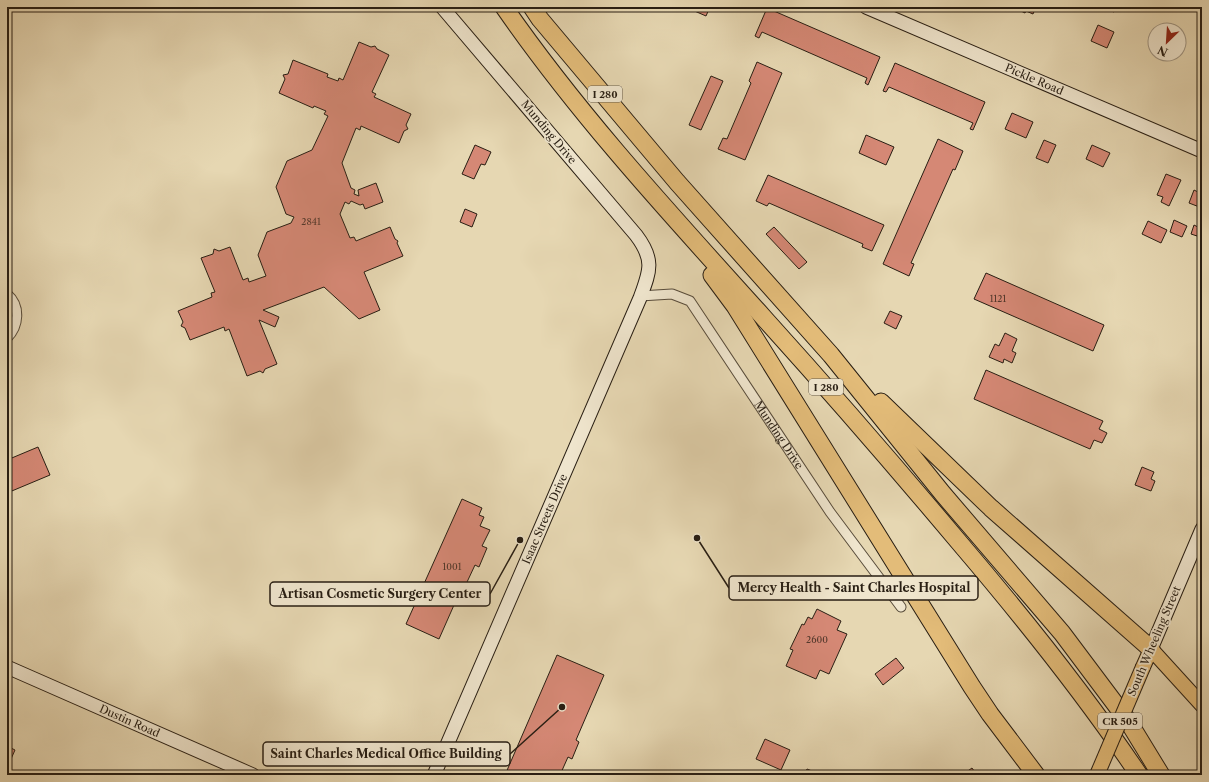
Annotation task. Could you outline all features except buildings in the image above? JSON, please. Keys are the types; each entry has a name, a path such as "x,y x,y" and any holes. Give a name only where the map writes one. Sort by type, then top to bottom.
{"highway":[{"name":"I 280","path":"504,7 553,75 668,211 804,362 1028,624 1118,744 1139,775"},
{"name":"I 280","path":"532,7 540,19 677,182 831,355 943,494 1062,633 1128,721 1161,775"},
{"path":"668,211 699,258 735,306 972,687 990,714 1036,775"},
{"path":"831,355 991,508 1151,648"}],"main road":[{"name":"South Wheeling Street","path":"1097,775 1151,648"},
{"path":"1151,648 1202,704"}],"street":[{"name":"Munding Drive","path":"442,7 636,235 643,244 650,262"},
{"name":"Pickle Road","path":"867,7 1202,151"},
{"name":"Isaac Streets Drive","path":"434,775 640,296 649,271 650,262"},
{"path":"7,294 15,306 17,315 16,325 7,338"},
{"name":"Munding Drive","path":"640,296 672,294 690,301 830,512 901,607"},
{"name":"South Wheeling Street","path":"1151,648 1202,529"},
{"name":"Dustin Road","path":"7,667 253,775"}],"place":[{"name":"Mercy Health - Saint Charles Hospital","path":"697,538"},
{"name":"Artisan Cosmetic Surgery Center","path":"520,540"},
{"name":"Saint Charles Medical Office Building","path":"562,707"}]}
